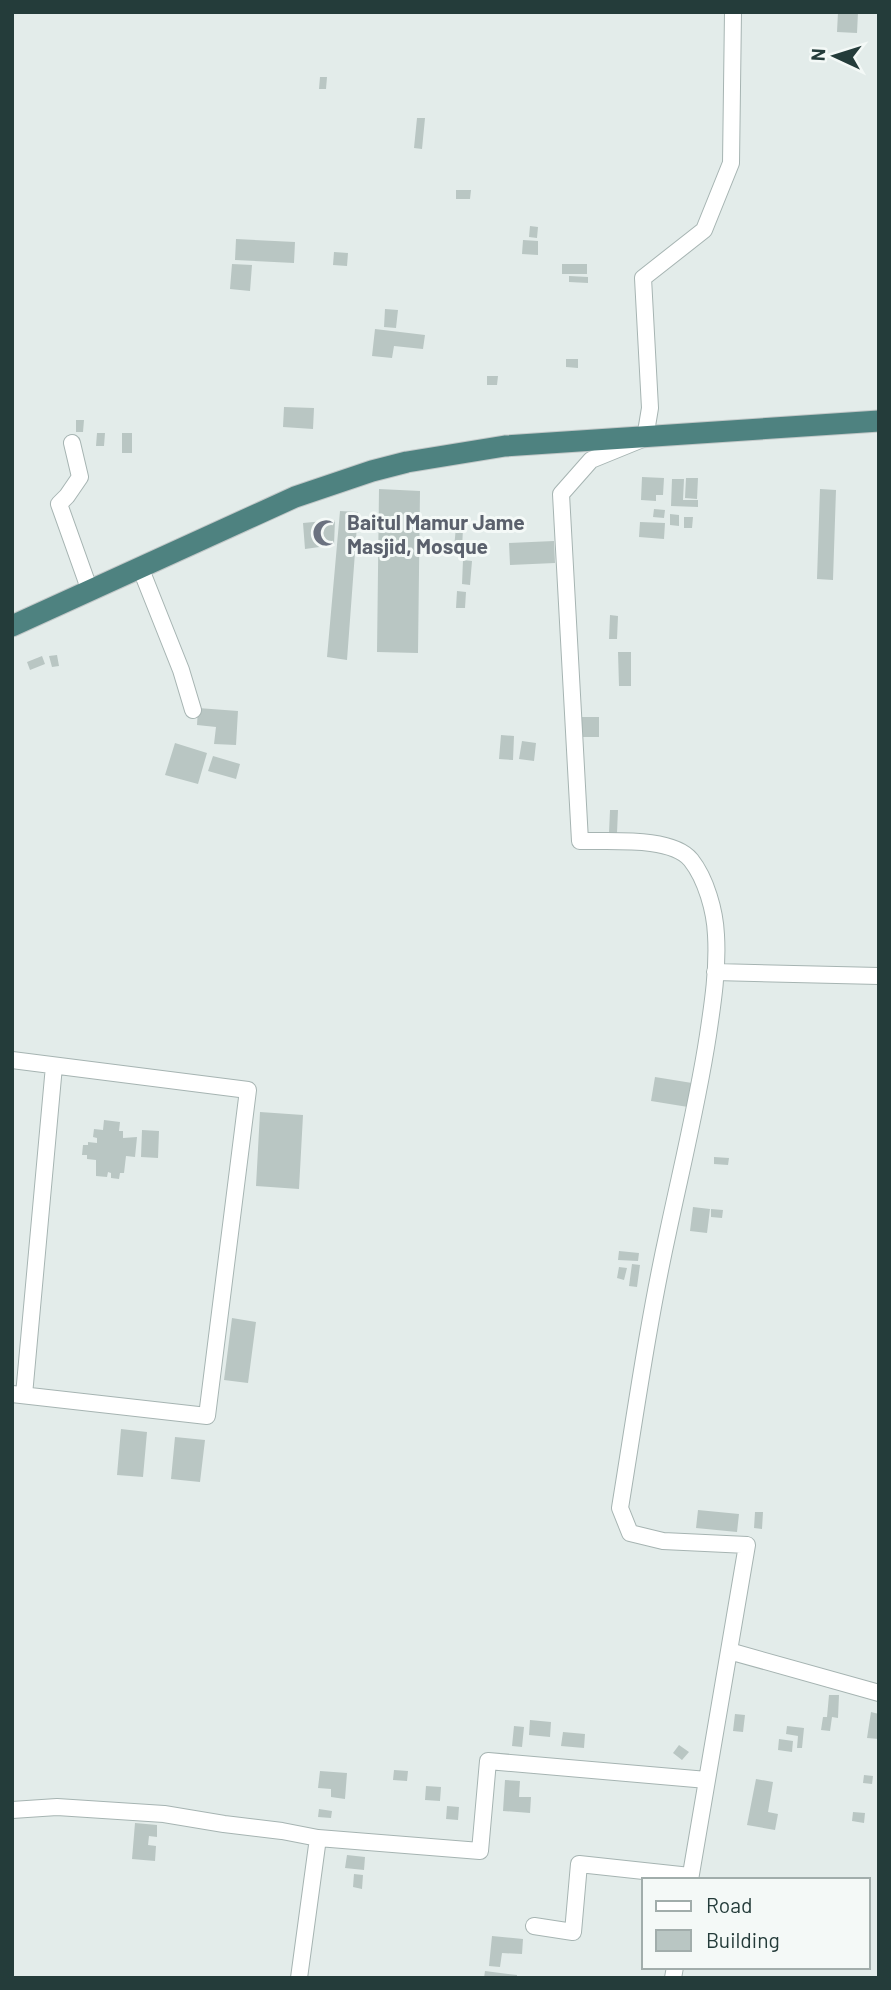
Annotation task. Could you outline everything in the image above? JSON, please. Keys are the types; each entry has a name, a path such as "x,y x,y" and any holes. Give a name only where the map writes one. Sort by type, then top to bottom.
{"highway":[{"path":"12,626 295,497 407,462 505,446 879,421"}],"street":[{"path":"534,1926 573,1932 579,1864 690,1878 747,1545 663,1541 631,1533 620,1508 667,1236 699,1096 715,972 716,934 713,910 698,869 690,858 679,850 663,846 580,841 561,494 591,460 645,438 650,408 643,278 704,230 731,163 733,12"},
{"path":"72,443 79,477 59,504 90,591"},
{"path":"140,568 177,657 193,710"},
{"path":"715,972 879,976"},
{"path":"12,1060 248,1090 207,1416 18,1395 54,1066"},
{"path":"729,1651 879,1693"},
{"path":"12,1810 57,1807 164,1814 318,1838 480,1851 488,1761 707,1780"},
{"path":"299,1978 318,1838"}],"building":[{"path":"838,12 858,12 857,33 837,32"},
{"path":"320,77 327,77 326,89 319,89"},
{"path":"417,118 425,118 422,149 414,148"},
{"path":"456,190 471,190 470,199 456,199"},
{"path":"530,226 538,227 537,238 529,237"},
{"path":"236,239 295,242 294,263 235,260"},
{"path":"523,240 538,241 538,255 522,254"},
{"path":"334,252 348,253 347,266 333,265"},
{"path":"232,264 252,265 250,291 230,289"},
{"path":"562,264 587,264 587,274 562,274"},
{"path":"569,276 588,277 588,283 569,282"},
{"path":"385,309 398,310 396,328 384,327"},
{"path":"375,329 425,335 423,349 394,346 392,358 372,356"},
{"path":"566,359 578,359 578,368 566,367"},
{"path":"487,376 498,376 497,385 487,385"},
{"path":"284,407 314,408 313,429 283,427"},
{"path":"76,420 84,420 83,432 76,432"},
{"path":"97,433 105,433 104,446 96,446"},
{"path":"122,433 132,433 132,453 122,453"},
{"path":"642,477 664,478 663,495 656,495 656,501 641,500"},
{"path":"686,478 698,478 697,499 685,498"},
{"path":"672,479 684,479 683,500 698,500 698,507 671,506"},
{"path":"379,489 420,491 418,653 377,652"},
{"path":"820,489 836,490 833,580 817,579"},
{"path":"654,509 665,510 664,518 653,517"},
{"path":"340,511 358,512 347,660 327,657"},
{"path":"670,514 679,515 679,526 670,525"},
{"path":"684,517 693,517 692,528 684,528"},
{"path":"493,518 501,518 500,530 492,529"},
{"path":"335,520 334,545 305,549 303,523"},
{"path":"640,522 665,523 664,539 639,537"},
{"path":"456,527 463,528 462,549 454,548"},
{"path":"554,541 555,563 510,565 509,543"},
{"path":"463,560 472,561 470,585 462,584"},
{"path":"457,591 466,592 465,608 456,608"},
{"path":"610,615 618,616 617,639 609,639"},
{"path":"618,652 631,652 631,686 619,686"},
{"path":"57,655 59,666 52,667 49,656"},
{"path":"42,656 45,664 30,670 27,662"},
{"path":"198,708 238,711 236,745 214,744 216,727 197,725"},
{"path":"578,717 599,717 599,737 578,737"},
{"path":"501,735 514,736 513,760 499,759"},
{"path":"522,741 536,743 534,761 519,759"},
{"path":"175,743 207,753 198,784 165,775"},
{"path":"213,756 240,764 236,779 208,771"},
{"path":"610,810 618,810 617,833 609,833"},
{"path":"655,1077 692,1083 688,1107 651,1101"},
{"path":"260,1112 303,1115 299,1189 256,1186"},
{"path":"104,1120 120,1122 119,1131 123,1131 123,1138 137,1137 135,1157 126,1156 124,1173 120,1173 119,1179 111,1178 111,1173 108,1172 107,1177 96,1176 96,1160 82,1155 83,1145 88,1145 88,1142 97,1143 97,1138 93,1137 94,1129 103,1130"},
{"path":"142,1130 159,1131 158,1158 141,1157"},
{"path":"714,1157 729,1158 728,1165 714,1164"},
{"path":"693,1207 710,1209 707,1233 690,1231"},
{"path":"711,1209 723,1210 722,1218 711,1217"},
{"path":"619,1251 639,1253 638,1261 618,1260"},
{"path":"632,1264 640,1265 637,1287 629,1286"},
{"path":"619,1267 627,1268 624,1280 617,1278"},
{"path":"232,1318 256,1322 248,1383 224,1380"},
{"path":"121,1429 147,1432 143,1477 117,1475"},
{"path":"175,1437 205,1440 200,1482 171,1479"},
{"path":"698,1510 739,1514 737,1532 696,1528"},
{"path":"755,1512 763,1512 762,1529 754,1528"},
{"path":"829,1695 839,1695 838,1718 832,1717 830,1731 821,1730 823,1717 827,1717"},
{"path":"871,1712 879,1714 879,1739 867,1738"},
{"path":"735,1714 745,1715 743,1732 733,1731"},
{"path":"530,1720 551,1722 550,1737 529,1735"},
{"path":"514,1726 524,1727 522,1747 512,1746"},
{"path":"787,1726 804,1728 802,1748 797,1748 798,1736 786,1734"},
{"path":"563,1732 585,1734 584,1748 561,1746"},
{"path":"779,1739 793,1741 792,1752 778,1750"},
{"path":"679,1745 689,1752 682,1760 673,1753"},
{"path":"394,1770 408,1771 407,1781 393,1780"},
{"path":"320,1771 347,1773 345,1799 331,1797 331,1789 318,1788"},
{"path":"864,1775 873,1776 872,1784 863,1783"},
{"path":"756,1779 773,1782 768,1812 778,1814 775,1830 747,1825"},
{"path":"505,1780 520,1781 519,1797 531,1797 530,1813 503,1811"},
{"path":"426,1786 441,1787 440,1801 425,1800"},
{"path":"447,1806 459,1807 458,1820 446,1819"},
{"path":"319,1809 332,1811 331,1818 318,1817"},
{"path":"853,1812 865,1813 864,1823 852,1821"},
{"path":"135,1823 157,1825 157,1837 149,1836 148,1845 156,1846 155,1861 132,1859"},
{"path":"347,1855 365,1857 364,1870 345,1868"},
{"path":"354,1874 363,1875 362,1889 353,1887"},
{"path":"492,1936 523,1939 522,1954 502,1953 500,1967 489,1966"},
{"path":"485,1971 517,1975 517,1978 484,1978"}],"place":[{"name":"Baitul Mamur Jame Masjid, Mosque","path":"326,533"}]}
